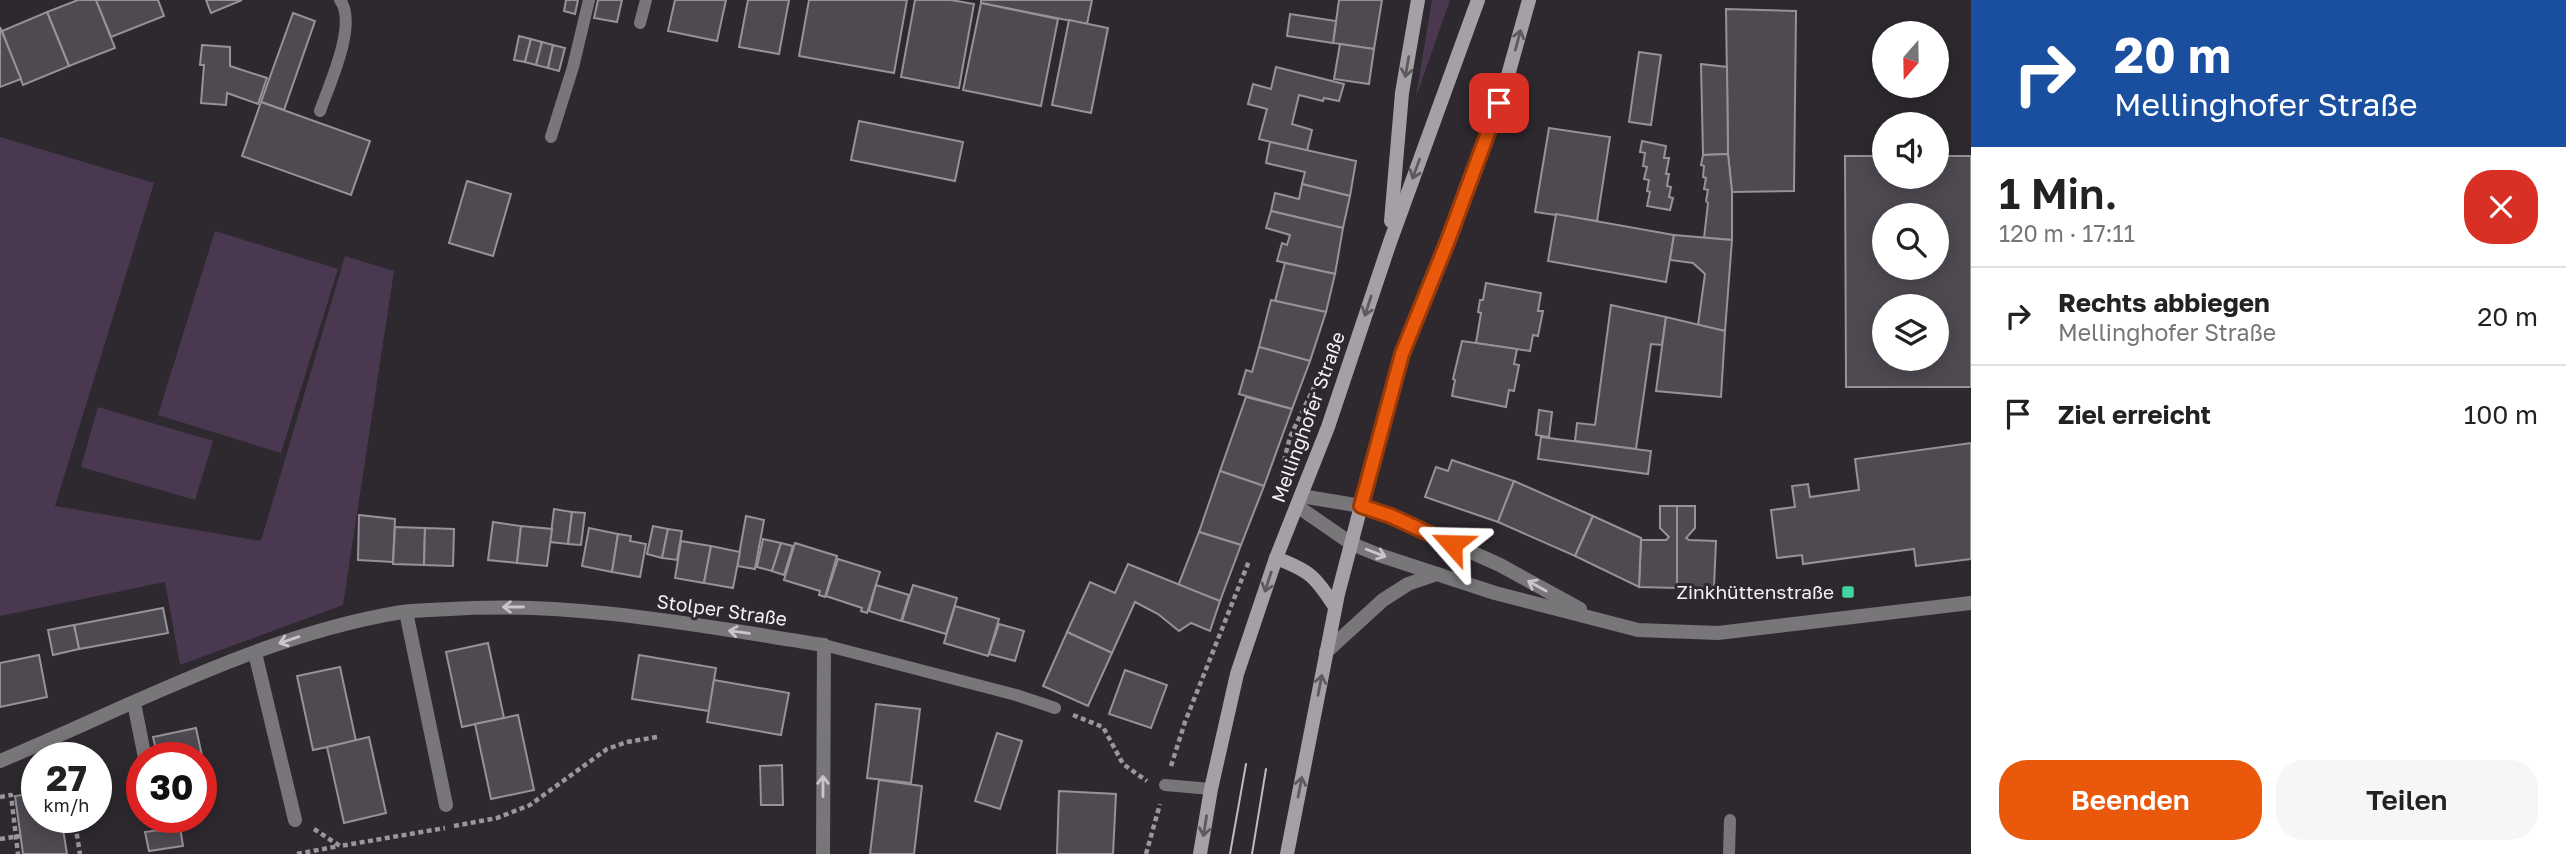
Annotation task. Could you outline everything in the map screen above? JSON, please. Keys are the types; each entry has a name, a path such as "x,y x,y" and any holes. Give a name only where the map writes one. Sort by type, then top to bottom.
{"main road":[{"path":"1390,242 1402,93 1418,0"},
{"name":"Mellinghofer Straße","path":"1200,854 1211,789 1237,674 1276,558 1328,428 1390,242 1479,0"},
{"path":"1287,854 1335,607 1402,354 1447,243 1507,79 1529,0"},
{"path":"1276,558 1306,569 1335,607"}],"street":[{"path":"1299,501 1361,506 1391,516 1500,565 1597,619"},
{"path":"1299,501 1352,544 1495,593 1638,630 1718,633 1971,603"},
{"path":"1326,652 1382,600 1408,584 1437,574"},
{"name":"Stolper Straße","path":"0,761 255,653 342,625 406,612 480,607 565,609 653,619 824,645"},
{"path":"406,612 446,805"},
{"path":"823,854 824,645"},
{"path":"255,653 295,820"},
{"path":"134,703 142,742"}],"lane":[{"path":"320,111 346,27 346,9 341,0"},
{"path":"551,137 573,67 589,0"},
{"path":"640,23 646,0"},
{"path":"824,645 1016,695 1055,708"},
{"path":"1165,785 1211,789"},
{"path":"1729,854 1730,820"}],"path":[{"path":"1282,479 1290,437 1315,383"},
{"path":"1146,854 1185,722 1252,554"},
{"path":"1055,708 1103,727 1124,764 1148,781 1165,785"},
{"path":"297,854 484,821 517,812 530,806 607,749 627,742 657,737"},
{"path":"0,797 10,795 18,836 18,854"},
{"path":"295,820 340,846"},
{"path":"77,833 80,854"},
{"path":"0,839 18,836"}],"shaded area":[{"path":"1432,0 1450,0 1416,97"},
{"path":"0,137 154,183 55,506 261,541 345,256 394,271 343,605 180,665 165,582 0,616"},
{"path":"215,231 338,269 281,453 158,415"},
{"path":"98,407 213,441 195,500 81,467"}],"building":[{"path":"78,0 96,0 115,48 69,66 47,12"},
{"path":"96,0 158,0 164,16 111,37"},
{"path":"206,0 242,0 211,13"},
{"path":"566,0 578,0 575,14 564,11"},
{"path":"598,0 622,0 617,22 594,18"},
{"path":"675,0 726,0 717,41 668,31"},
{"path":"748,0 789,0 779,54 739,47"},
{"path":"809,0 907,0 894,73 799,56"},
{"path":"915,0 951,0 974,4 959,88 901,77"},
{"path":"981,0 1092,0 1087,24 981,3"},
{"path":"1339,0 1382,0 1374,49 1333,43"},
{"path":"981,3 1058,19 1041,106 963,90"},
{"path":"1726,9 1796,11 1794,191 1732,192 1728,154"},
{"path":"47,12 69,66 23,85 2,31"},
{"path":"293,13 315,21 284,110 261,102"},
{"path":"1290,14 1336,21 1333,43 1287,36"},
{"path":"1069,20 1108,28 1091,113 1052,105"},
{"path":"0,27 21,79 0,87"},
{"path":"519,36 531,39 525,62 514,60"},
{"path":"531,39 542,42 536,65 525,62"},
{"path":"542,42 553,45 548,68 536,65"},
{"path":"1340,44 1374,49 1369,84 1334,79"},
{"path":"202,45 230,47 230,66 267,78 258,104 227,93 226,105 201,103 204,65 200,65"},
{"path":"553,45 565,48 559,71 548,68"},
{"path":"1639,52 1661,55 1651,125 1629,122"},
{"path":"1701,64 1727,67 1728,154 1703,155"},
{"path":"1276,67 1344,84 1339,101 1324,98 1323,101 1299,95 1292,124 1312,130 1307,151 1259,139 1267,109 1248,104 1253,84 1271,89"},
{"path":"261,102 370,141 351,195 242,156"},
{"path":"859,121 963,142 955,181 851,160"},
{"path":"1549,128 1610,137 1597,221 1535,212"},
{"path":"1642,141 1666,146 1664,158 1669,158 1667,186 1671,187 1669,197 1673,198 1670,210 1647,206 1650,192 1647,191 1649,180 1644,179 1647,167 1643,166 1645,153 1640,152"},
{"path":"1270,142 1356,161 1350,196 1302,184 1305,172 1266,163"},
{"path":"1728,154 1732,192 1732,240 1704,238 1708,190 1704,189 1706,178 1703,177 1704,166 1701,165 1703,155"},
{"path":"1845,156 1872,156 1872,189 1949,189 1949,156 1971,156 1971,387 1846,387"},
{"path":"467,181 511,194 493,256 449,243"},
{"path":"1302,184 1350,196 1343,228 1271,211 1275,193 1299,199"},
{"path":"1271,211 1343,228 1335,274 1277,261 1282,243 1287,245 1290,235 1266,228"},
{"path":"1556,214 1674,235 1666,282 1548,261"},
{"path":"1674,235 1732,240 1725,331 1698,325 1705,274 1693,263 1670,260"},
{"path":"1285,263 1335,274 1326,312 1275,301"},
{"path":"1486,283 1541,293 1538,311 1543,311 1538,336 1533,335 1530,351 1476,343 1481,313 1478,312 1480,300 1483,300"},
{"path":"1271,300 1326,312 1310,361 1259,347"},
{"path":"1611,305 1666,317 1662,345 1651,344 1636,449 1575,441 1577,423 1595,425"},
{"path":"1666,317 1725,331 1721,397 1656,391"},
{"path":"1462,341 1517,349 1514,364 1519,365 1514,391 1509,390 1506,407 1452,396"},
{"path":"1259,347 1310,361 1292,409 1239,394 1246,370 1252,372"},
{"path":"1246,397 1292,409 1264,486 1220,471"},
{"path":"1539,410 1552,412 1549,437 1536,435"},
{"path":"1541,437 1651,451 1648,474 1538,459"},
{"path":"1971,443 1971,559 1916,566 1914,549 1803,564 1802,555 1777,558 1771,510 1795,507 1792,486 1808,484 1810,497 1859,490 1855,459"},
{"path":"1452,460 1514,481 1498,522 1425,497 1436,467 1448,471"},
{"path":"1220,471 1264,486 1241,545 1199,532"},
{"path":"1514,481 1593,516 1575,556 1498,522"},
{"path":"1660,506 1677,506 1677,588 1639,587 1641,540 1666,540 1669,537 1660,528"},
{"path":"1677,506 1695,506 1695,528 1686,538 1716,541 1714,587 1677,588"},
{"path":"554,509 572,512 568,544 550,542"},
{"path":"572,512 585,513 581,545 568,544"},
{"path":"359,515 395,519 393,562 358,560"},
{"path":"746,516 764,520 755,569 737,566"},
{"path":"1593,516 1641,538 1639,587 1575,556"},
{"path":"493,522 521,526 517,563 488,560"},
{"path":"521,526 552,529 547,566 517,563"},
{"path":"653,526 668,529 662,558 647,554"},
{"path":"395,527 425,528 424,565 393,564"},
{"path":"425,528 454,529 453,566 424,565"},
{"path":"589,528 618,534 612,572 582,566"},
{"path":"668,529 682,531 677,560 662,558"},
{"path":"1199,532 1241,545 1220,601 1178,586"},
{"path":"618,534 631,536 630,541 646,544 640,577 612,572"},
{"path":"763,539 781,543 772,571 757,567"},
{"path":"681,541 711,546 704,583 675,578"},
{"path":"781,543 793,546 784,575 772,571"},
{"path":"795,543 837,556 825,597 819,595 820,591 784,580"},
{"path":"711,546 740,552 733,588 704,583"},
{"path":"838,559 880,572 867,613 861,611 862,608 826,596"},
{"path":"1128,564 1220,601 1210,631 1191,623 1179,631 1158,614 1135,602 1112,653 1067,632 1090,582 1115,593"},
{"path":"876,585 909,595 901,621 869,611"},
{"path":"913,585 957,598 946,634 902,621"},
{"path":"955,606 999,619 988,656 944,643"},
{"path":"163,608 168,633 79,649 74,625"},
{"path":"999,624 1024,631 1015,661 989,654"},
{"path":"74,625 79,649 53,655 48,630"},
{"path":"1067,632 1112,653 1088,706 1043,686"},
{"path":"488,643 504,718 462,727 446,652"},
{"path":"39,655 47,697 0,707 0,663"},
{"path":"639,655 716,668 709,711 632,699"},
{"path":"340,667 356,741 313,750 297,676"},
{"path":"1125,670 1167,685 1151,728 1109,714"},
{"path":"714,680 789,693 781,735 707,722"},
{"path":"876,704 920,709 911,783 867,778"},
{"path":"518,715 534,790 491,799 475,724"},
{"path":"196,728 199,742 154,742 153,737"},
{"path":"997,733 1022,741 1000,809 975,801"},
{"path":"369,737 386,813 344,823 327,747"},
{"path":"782,765 783,805 761,805 760,766"},
{"path":"879,780 922,786 914,854 870,854"},
{"path":"1059,791 1116,794 1113,854 1057,854"},
{"path":"21,795 21,833 64,833 67,854 23,854 15,796"},
{"path":"145,833 181,833 183,846 149,851"}],"tram line":[{"path":"1230,854 1246,764"},
{"path":"1252,854 1266,769"}],"place":[{"name":"Zinkhüttenstraße","path":"1848,592"}],"route":[{"path":"1452,544 1391,516 1361,506 1402,354 1499,103"}]}
